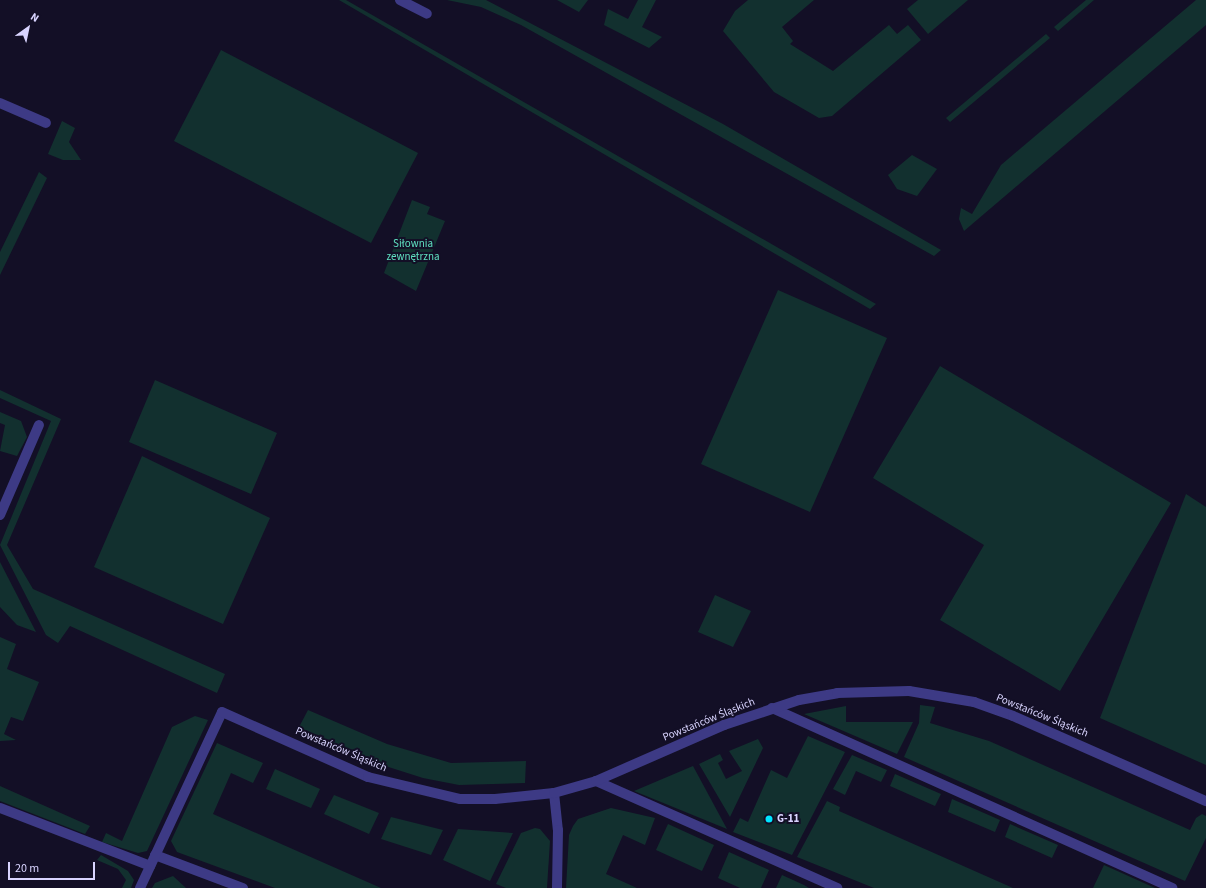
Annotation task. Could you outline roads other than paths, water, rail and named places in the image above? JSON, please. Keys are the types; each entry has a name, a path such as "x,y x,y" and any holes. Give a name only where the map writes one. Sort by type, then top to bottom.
{"street":[{"path":"400,0 427,14"},
{"path":"0,103 46,123"},
{"path":"0,516 39,425"},
{"name":"Powstańców Śląskich","path":"155,855 222,712 368,777 420,792 460,799 554,793 596,781 693,738 772,708 837,693 895,690 943,695 1013,716 1206,801"},
{"path":"772,708 1172,888"},
{"path":"596,781 837,888"},
{"path":"554,793 558,830 557,888"},
{"path":"0,808 150,866"},
{"path":"140,888 155,855 243,888"}],"place":[{"name":"G-11","path":"769,819"}],"park label":[{"name":"Siłownia zewnętrzna","path":"413,251"}]}
